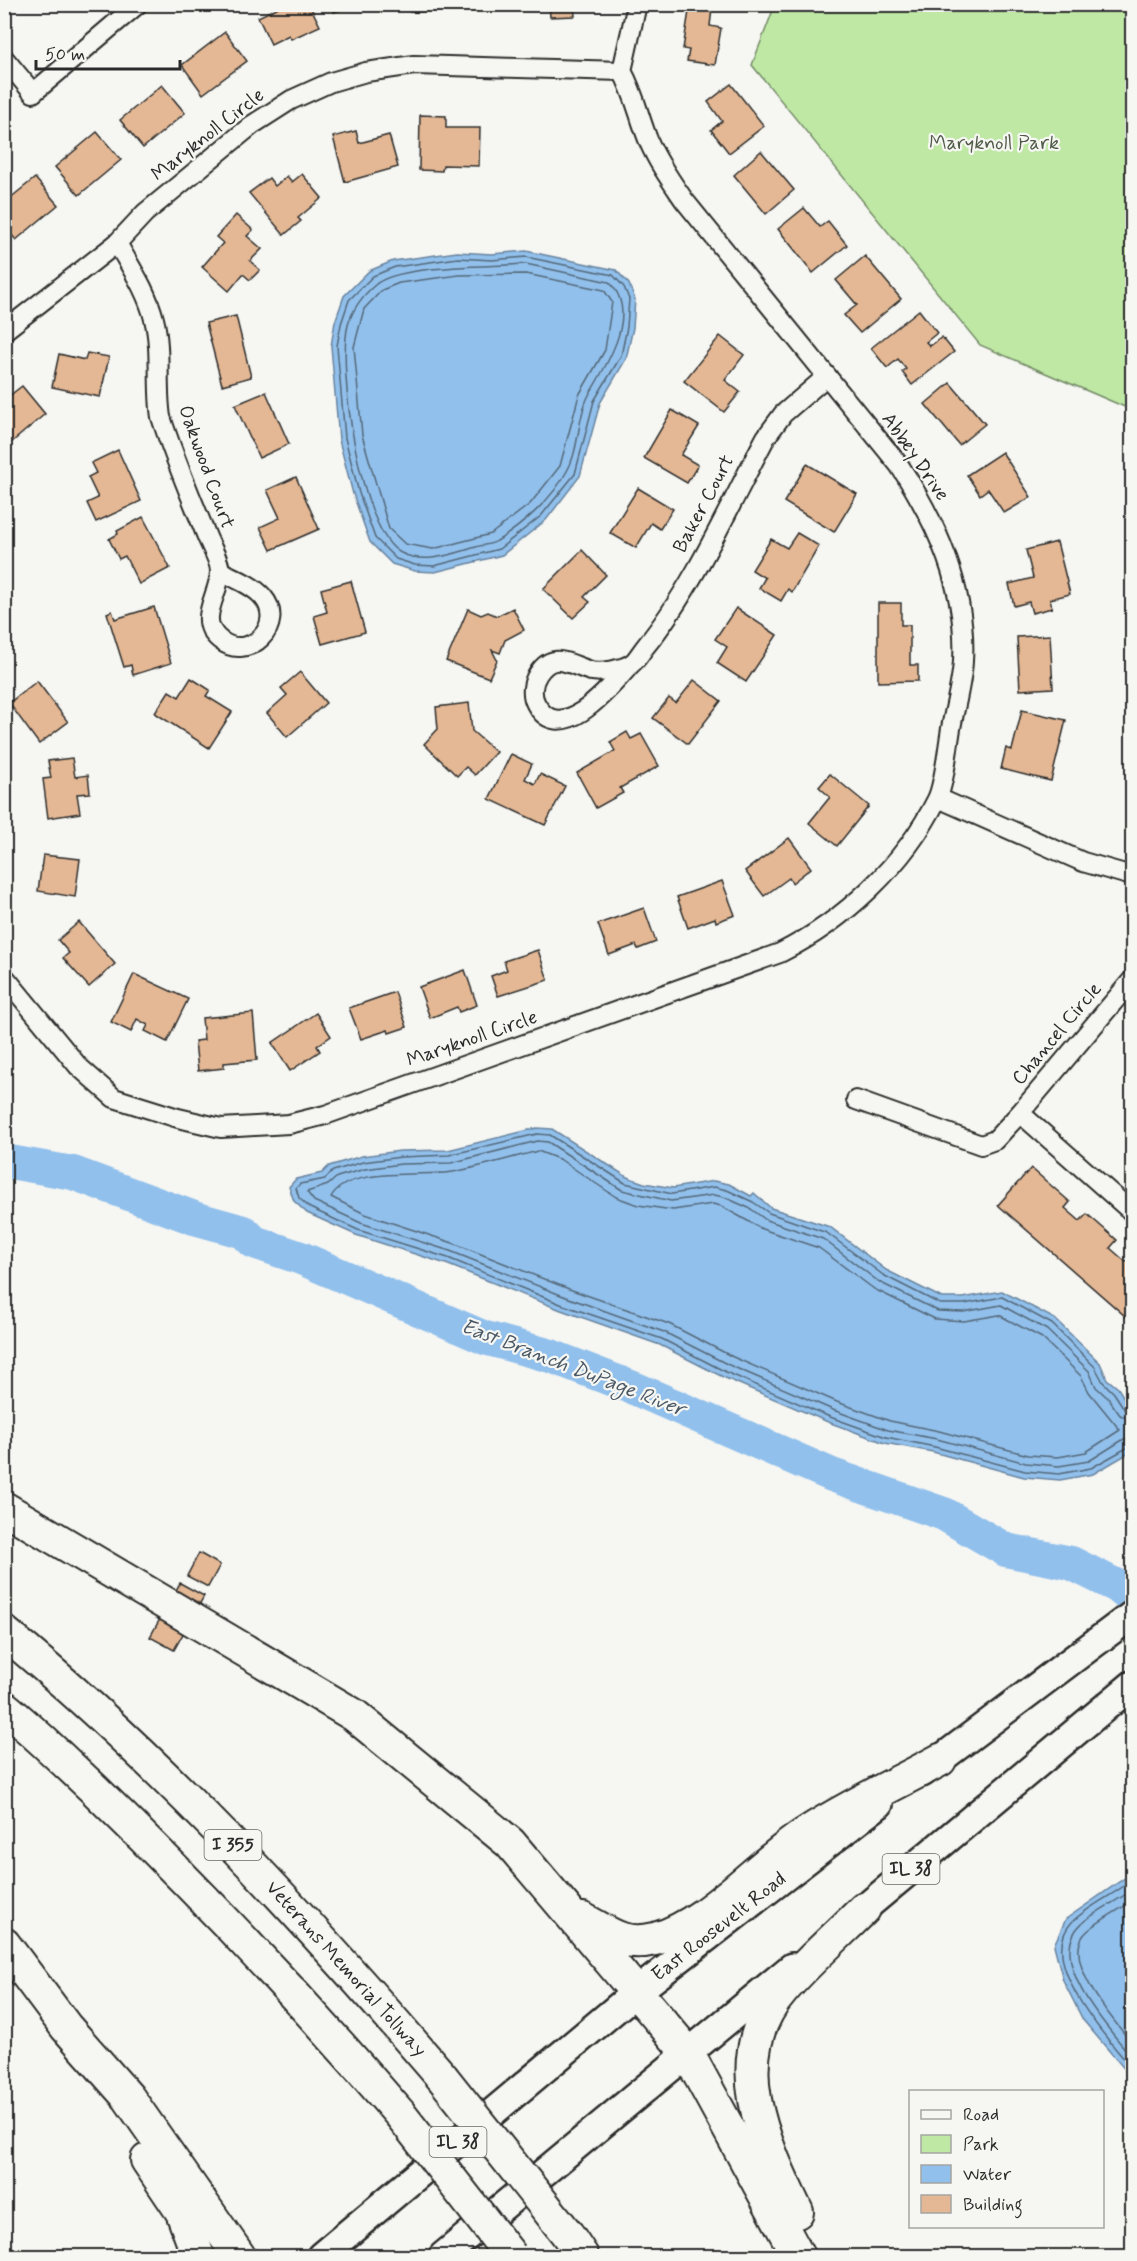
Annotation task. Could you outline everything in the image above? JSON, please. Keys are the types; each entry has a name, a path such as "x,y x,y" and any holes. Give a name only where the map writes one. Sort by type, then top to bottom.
{"highway":[{"path":"4,1509 354,1715 510,1844 687,2052 798,2256"},
{"name":"Veterans Memorial Tollway","path":"4,1632 65,1682 279,1891 442,2077 575,2246"},
{"name":"I 355","path":"4,1707 145,1837 236,1929 400,2114 511,2256"},
{"path":"567,1910 623,1941 653,1939 674,1932 720,1900 806,1832 940,1760"},
{"path":"817,2256 773,2163 760,2125 752,2095 752,2064 762,2020 781,1991 864,1909"},
{"path":"4,1944 66,2027 128,2097 239,2256"},
{"path":"66,2027 111,2105 182,2212 198,2256"}],"main road":[{"name":"East Roosevelt Road","path":"321,2256 635,1993 836,1835 1132,1616"},
{"name":"IL 38","path":"443,2256 687,2052 864,1909 1132,1684"}],"street":[{"path":"4,58 33,93 138,4"},
{"path":"622,71 636,4"},
{"name":"Maryknoll Circle","path":"4,331 117,243 145,213 252,125 291,100 331,82 366,72 414,65 622,71"},
{"name":"Abbey Drive","path":"622,71 634,93 649,142 668,177 899,465 921,498 939,536 952,570 960,610 963,662 938,798"},
{"name":"Oakwood Court","path":"117,243 146,293 155,320 157,392 161,417 220,571"},
{"name":"Baker Court","path":"632,663 608,671 591,671 569,661 550,663 536,676 533,685 535,704 549,717 567,720 577,716 606,691 632,663 662,626 766,437 783,414 827,376"},
{"path":"938,798 1083,862 1132,876"},
{"name":"Maryknoll Circle","path":"4,976 78,1066 114,1098 178,1118 221,1128 289,1124 325,1115 744,968 788,950 821,930 861,899 891,867 938,798"},
{"name":"Chancel Circle","path":"1132,980 1020,1113 1132,1212"},
{"path":"856,1100 981,1145 995,1140 1020,1113"}],"green space":[{"name":"Maryknoll Park","path":"775,5 1132,5 1132,410 980,345 752,65"}],"water":[{"path":"526,251 616,270 629,284 635,299 633,328 626,359 600,403 580,476 546,520 502,555 435,572 415,571 392,564 370,542 353,494 339,440 331,346 335,322 344,296 369,271 393,261 457,252 492,254"},
{"path":"537,1128 552,1129 627,1177 644,1183 673,1188 714,1181 729,1184 751,1196 754,1193 771,1208 830,1227 886,1270 942,1298 963,1298 1002,1291 1055,1319 1100,1363 1107,1379 1118,1388 1132,1411 1132,1446 1129,1453 1093,1474 1060,1480 1024,1477 933,1452 885,1443 828,1422 723,1377 660,1345 561,1310 446,1264 356,1235 307,1213 294,1201 289,1187 296,1179 322,1173 329,1166 362,1156 400,1151 448,1150"},
{"path":"1132,1873 1132,2078 1083,2020 1063,1980 1054,1945 1066,1919"}],"building":[{"path":"285,4 309,4 320,26 291,39 289,35 271,44 258,17"},
{"path":"331,4 359,4 334,12"},
{"path":"410,4 438,4 435,5 435,11 410,12"},
{"path":"549,4 574,4 575,16 550,17"},
{"path":"690,5 712,9 710,26 721,28 715,65 687,61 689,50 683,49"},
{"path":"225,32 247,61 203,94 182,65"},
{"path":"731,84 764,126 729,153 711,130 722,121 708,102"},
{"path":"162,85 185,113 143,148 120,120"},
{"path":"420,115 446,116 446,128 480,128 479,166 443,165 442,171 419,170"},
{"path":"356,131 359,143 389,135 398,167 345,182 333,137"},
{"path":"97,132 121,160 79,195 55,167"},
{"path":"761,151 794,190 766,214 734,175"},
{"path":"302,174 322,198 298,218 301,221 284,235 249,193 269,178 275,186 287,176 292,182"},
{"path":"35,178 58,205 16,240 4,226 4,203"},
{"path":"804,208 820,227 828,221 847,245 813,273 778,229"},
{"path":"236,215 253,230 247,236 262,249 250,261 260,270 250,280 243,274 229,291 202,267 223,243 216,237"},
{"path":"865,256 901,299 860,333 844,315 857,305 836,280"},
{"path":"919,310 937,333 926,342 930,346 942,337 954,352 912,385 902,372 906,369 898,359 887,368 871,348"},
{"path":"236,316 251,377 222,385 206,323"},
{"path":"720,336 744,355 725,380 740,392 724,412 684,381"},
{"path":"87,353 109,357 100,397 52,387 59,354 85,360"},
{"path":"950,383 985,424 959,445 925,404"},
{"path":"22,386 45,414 5,448 4,400"},
{"path":"266,392 289,444 259,458 235,405"},
{"path":"672,410 699,426 681,455 698,465 687,483 644,458"},
{"path":"118,450 141,501 96,522 87,503 98,498 88,477 96,473 91,463"},
{"path":"1002,452 1031,497 1004,513 988,489 980,495 967,475"},
{"path":"807,464 857,494 834,532 784,502"},
{"path":"296,477 319,529 271,550 260,527 280,518 267,490"},
{"path":"638,488 673,509 660,529 651,523 636,548 610,533"},
{"path":"143,517 170,568 139,584 125,556 119,559 109,539 118,534 117,531"},
{"path":"797,533 819,546 792,592 788,589 781,601 759,588 765,578 752,570 771,539 787,548"},
{"path":"1057,542 1070,594 1050,599 1052,608 1032,613 1029,602 1014,606 1009,584 1033,578 1026,550"},
{"path":"582,550 606,575 584,597 590,602 573,618 543,589"},
{"path":"351,581 365,632 322,644 314,616 327,612 321,589"},
{"path":"878,603 901,603 901,625 910,625 910,665 918,665 918,681 878,682"},
{"path":"154,607 171,663 133,675 131,665 124,667 107,613 112,611 115,619"},
{"path":"513,608 524,630 505,640 500,653 492,650 497,660 489,678 446,661 468,609 481,615 488,612 497,616"},
{"path":"736,608 777,635 746,682 717,663 727,647 715,639"},
{"path":"1050,635 1053,688 1020,690 1017,637"},
{"path":"300,672 326,703 287,737 267,713 287,695 281,688"},
{"path":"191,678 210,690 206,696 232,712 209,748 155,713 169,691 179,697"},
{"path":"694,680 721,701 688,744 653,718 669,698 676,703"},
{"path":"37,681 68,722 39,744 9,703"},
{"path":"469,703 472,731 496,752 475,775 466,767 457,776 424,744 438,729 436,707"},
{"path":"1022,710 1066,720 1051,781 1001,769 1006,748 1012,750"},
{"path":"627,732 631,739 641,734 659,766 620,788 623,793 596,808 577,773 615,751 610,742"},
{"path":"511,754 532,764 525,779 535,784 540,774 565,786 545,825 489,799"},
{"path":"72,758 75,777 88,775 90,793 77,794 80,813 48,818 43,779 51,778 48,761"},
{"path":"830,774 869,806 837,846 809,823 830,797 819,787"},
{"path":"789,838 811,868 792,883 789,878 764,896 745,871"},
{"path":"43,855 80,859 75,897 38,891"},
{"path":"722,881 735,915 716,922 715,918 688,928 677,897"},
{"path":"644,908 656,942 638,949 636,945 609,955 598,924"},
{"path":"79,922 115,964 89,987 63,958 69,953 58,940"},
{"path":"538,950 548,980 498,996 491,976 507,970 504,961"},
{"path":"465,970 477,1005 459,1012 457,1007 430,1018 419,987"},
{"path":"134,974 188,999 167,1042 145,1031 148,1025 137,1019 131,1032 111,1022"},
{"path":"395,992 407,1027 389,1033 388,1030 361,1039 349,1008"},
{"path":"253,1013 257,1060 224,1063 224,1068 198,1071 195,1041 204,1040 202,1018"},
{"path":"316,1013 331,1036 317,1046 320,1051 290,1071 272,1043"},
{"path":"1031,1168 1070,1202 1065,1208 1080,1221 1087,1214 1117,1240 1110,1248 1126,1262 1132,1255 1132,1322 998,1205"},
{"path":"199,1553 220,1565 208,1587 187,1576"},
{"path":"180,1583 204,1596 174,1650 150,1637"}],"waterway":[{"name":"East Branch DuPage River","path":"4,1161 73,1173 194,1218 244,1232 254,1242 301,1258 485,1338 551,1356 636,1389 832,1475 944,1514 1006,1550 1071,1563 1117,1586 1132,1598"}]}
